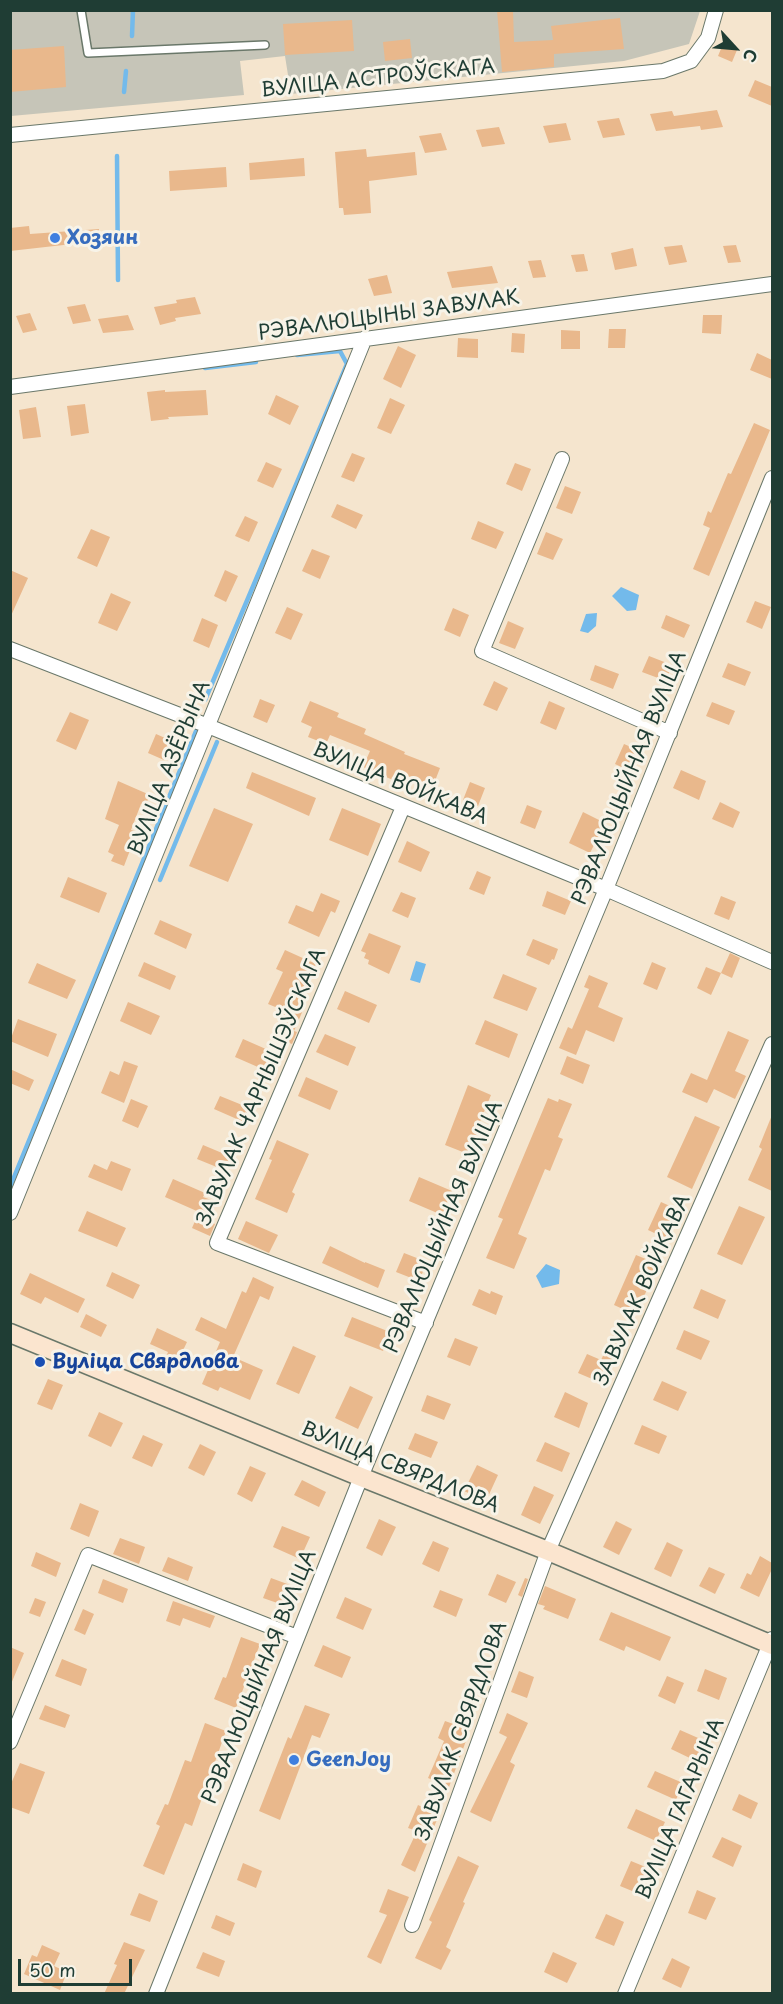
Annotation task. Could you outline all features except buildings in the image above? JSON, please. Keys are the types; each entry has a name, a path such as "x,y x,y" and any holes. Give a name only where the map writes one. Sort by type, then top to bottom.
{"main road":[{"name":"ВУЛІЦА СВЯРДЛОВА","path":"10,1333 772,1643"}],"street":[{"name":"ВУЛІЦА АСТРОЎСКАГА","path":"10,135 663,71 691,61 708,38 716,10"},
{"name":"РЭВАЛЮЦЫНЫ ЗАВУЛАК","path":"10,387 772,284"},
{"name":"ВУЛІЦА АЗЁРЫНА","path":"10,1213 365,338"},
{"path":"562,459 482,651 670,733"},
{"name":"РЭВАЛЮЦЫЙНАЯ ВУЛІЦА","path":"156,1994 361,1477 606,889 772,477"},
{"name":"ВУЛІЦА ВОЙКАВА","path":"10,649 208,726 606,889 772,962"},
{"name":"ЗАВУЛАК ЧАРНЫШЭЎСКАГА","path":"402,807 217,1243 426,1323"},
{"name":"ЗАВУЛАК ВОЙКАВА","path":"548,1551 772,1044"},
{"name":"ЗАВУЛАК СВЯРДЛОВА","path":"412,1925 548,1551"},
{"path":"10,1742 88,1555 297,1637"},
{"name":"ВУЛІЦА ГАГАРЫНА","path":"625,1994 772,1643"}],"lane":[{"path":"81,10 88,53 265,45"}],"shaded area":[{"path":"11,11 700,11 689,44 624,61 291,94 285,56 240,61 244,95 11,116"}],"water":[{"path":"621,587 639,595 636,610 627,611 612,596"},
{"path":"597,613 596,626 588,633 580,631 586,614"},
{"path":"416,961 426,964 420,983 410,980"},
{"path":"546,1264 560,1270 559,1284 542,1288 536,1276"}],"waterway":[{"path":"132,36 133,10"},
{"path":"124,92 126,71"},
{"path":"117,156 118,280"},
{"path":"205,700 347,364 340,351 297,355"},
{"path":"205,368 256,362"},
{"path":"10,1187 196,731"},
{"path":"160,880 217,742"}],"place":[{"name":"Хозяин","path":"55,238"},
{"name":"Вуліца Свярдлова","path":"40,1362"},
{"name":"GeenJoy","path":"294,1760"}]}
